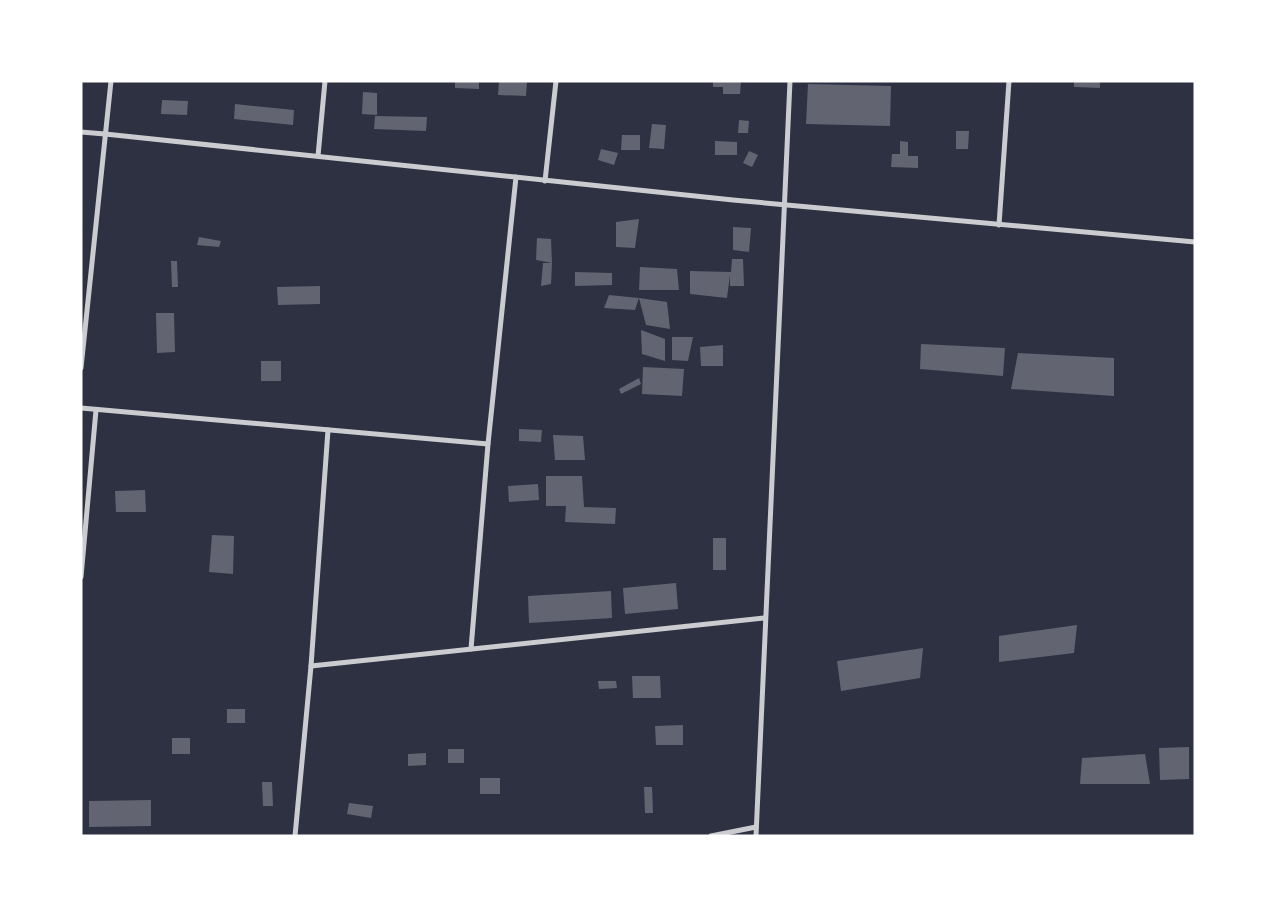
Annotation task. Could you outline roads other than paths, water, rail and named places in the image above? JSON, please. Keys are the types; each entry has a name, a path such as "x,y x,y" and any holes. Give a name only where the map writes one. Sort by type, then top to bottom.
{"street":[{"path":"81,368 111,81"},
{"path":"318,156 325,81"},
{"path":"545,180 556,81"},
{"path":"756,836 790,81"},
{"path":"999,225 1009,81"},
{"path":"81,132 784,205 1195,242"},
{"path":"471,650 488,444 516,177"},
{"path":"81,408 488,444"},
{"path":"81,577 96,410"},
{"path":"295,836 328,430"},
{"path":"310,666 766,618"},
{"path":"710,836 756,827"}]}
